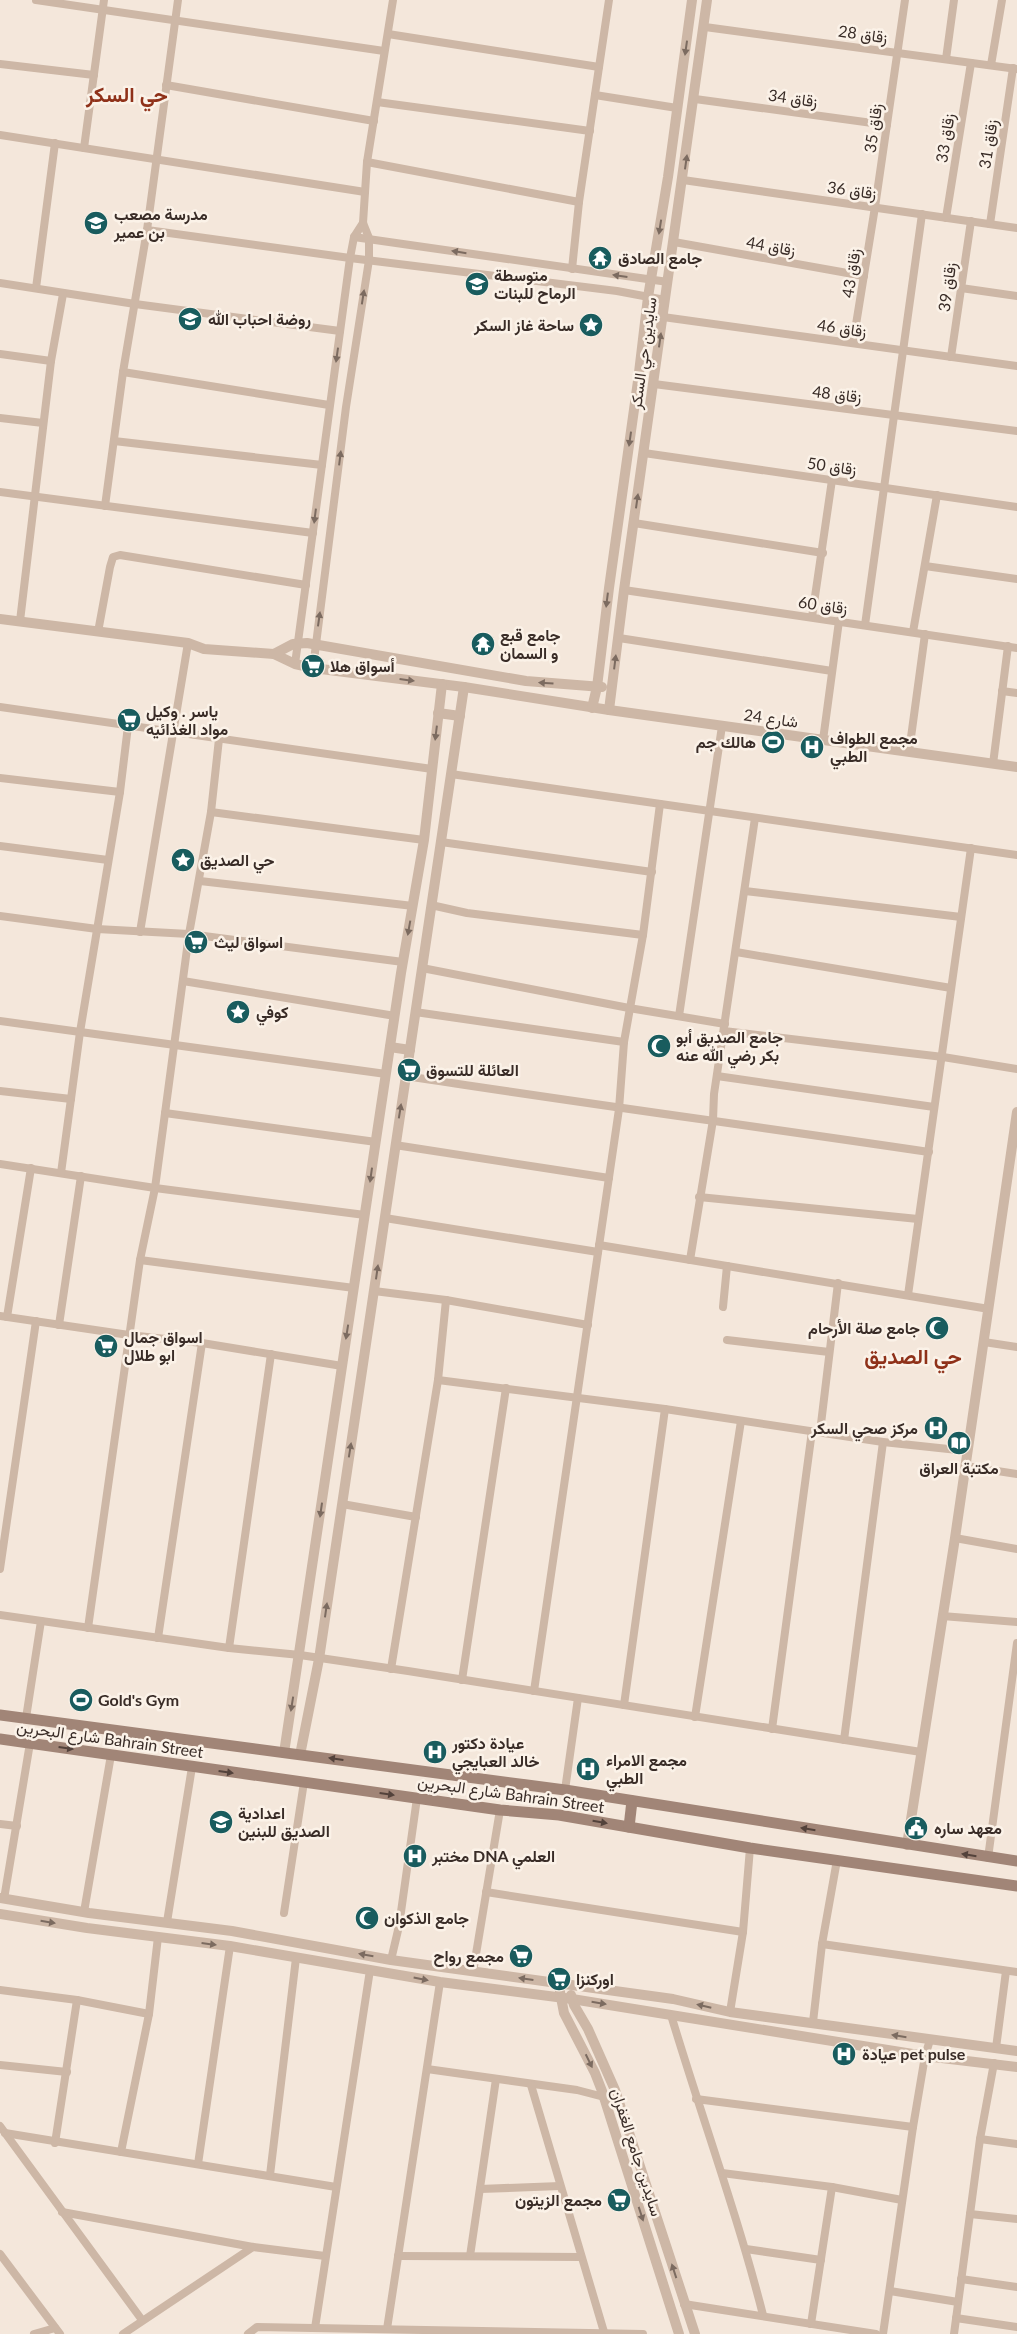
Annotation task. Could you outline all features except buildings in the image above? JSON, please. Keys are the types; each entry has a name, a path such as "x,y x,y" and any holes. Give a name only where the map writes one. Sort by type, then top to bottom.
{"main road":[{"name":"شارع البحرين Bahrain Street","path":"0,1715 565,1790 988,1858 1017,1861"},
{"name":"شارع البحرين Bahrain Street","path":"0,1739 500,1810 559,1815 750,1848 1017,1886"},
{"path":"629,1827 632,1800"}],"street":[{"path":"36,0 384,50"},
{"path":"84,148 104,0"},
{"path":"105,506 147,230 178,0"},
{"path":"313,668 346,407 369,260 370,238 363,223 367,162 384,50 394,0"},
{"path":"572,269 578,202 609,0"},
{"name":"سايدين حي السكر","path":"592,708 597,686 648,297 692,0"},
{"name":"سايدين حي السكر","path":"609,710 624,590 705,27 707,0"},
{"name":"زقاق 35","path":"875,207 905,0"},
{"path":"946,59 954,0"},
{"path":"991,65 1002,0"},
{"name":"زقاق 28","path":"705,27 1015,68"},
{"path":"388,34 599,67"},
{"name":"زقاق 33","path":"946,218 971,63"},
{"path":"0,64 94,75"},
{"name":"زقاق 31","path":"990,224 1015,68"},
{"path":"166,86 374,121"},
{"path":"595,95 677,108"},
{"name":"زقاق 34","path":"695,99 887,125"},
{"path":"377,102 590,131"},
{"path":"0,135 365,192"},
{"path":"36,288 55,143"},
{"path":"367,162 578,202"},
{"name":"زقاق 36","path":"683,180 1017,228"},
{"name":"زقاق 43","path":"853,343 875,207"},
{"path":"865,625 922,214"},
{"name":"زقاق 39","path":"951,357 971,221"},
{"path":"295,664 350,258 354,236 363,223"},
{"path":"147,230 350,258 608,289 666,300"},
{"path":"354,236 668,282"},
{"name":"زقاق 44","path":"674,242 864,276"},
{"path":"0,283 63,294 340,331"},
{"path":"961,288 1017,296"},
{"path":"20,621 51,361 63,294"},
{"name":"زقاق 46","path":"663,317 1017,366"},
{"path":"0,354 51,361"},
{"path":"124,372 329,405"},
{"name":"زقاق 48","path":"654,384 1017,431"},
{"path":"0,418 43,423"},
{"path":"114,441 322,465"},
{"name":"زقاق 50","path":"644,453 1017,507"},
{"path":"812,617 823,553 832,480"},
{"path":"0,492 313,533"},
{"path":"913,632 937,495"},
{"path":"634,523 823,553"},
{"path":"98,632 111,562 113,557 120,555 306,585"},
{"path":"925,566 1017,579"},
{"name":"زقاق 60","path":"624,590 1017,648"},
{"path":"0,619 188,644 204,649 274,654 298,643 316,644 526,681 612,688"},
{"path":"823,740 839,621"},
{"path":"909,752 925,634"},
{"path":"618,638 832,671"},
{"path":"140,932 188,644"},
{"path":"993,764 1008,646"},
{"name":"شارع 24","path":"274,654 295,664 313,668 464,687 592,708 1017,767"},
{"path":"284,1753 403,962 424,840 442,684"},
{"path":"300,1755 319,1659 464,687"},
{"path":"1002,691 1017,693"},
{"path":"0,707 432,769"},
{"path":"438,713 460,716"},
{"path":"61,1172 80,1032 120,792 128,726"},
{"path":"679,1016 722,726"},
{"path":"88,1628 140,1260 155,1188 189,934 211,812 219,739"},
{"path":"451,774 1017,855"},
{"path":"0,778 120,792"},
{"path":"534,1691 619,1109 624,1042 644,935 660,804"},
{"path":"211,812 424,840"},
{"path":"690,1260 713,1120 717,1076 755,818"},
{"path":"441,842 652,872"},
{"path":"0,846 108,860"},
{"path":"908,1295 971,848"},
{"path":"200,881 413,906"},
{"path":"745,891 961,917"},
{"path":"431,905 466,913 644,935"},
{"path":"0,916 97,929 189,934 403,962"},
{"path":"736,952 951,988"},
{"path":"422,968 679,1016 724,1028 943,1057 1017,1069"},
{"path":"183,982 395,1016"},
{"path":"415,1012 624,1042"},
{"path":"0,1021 386,1074"},
{"path":"390,1047 410,1050"},
{"path":"406,1076 619,1109 713,1120 929,1152"},
{"path":"717,1076 934,1107"},
{"path":"0,1091 71,1099"},
{"path":"907,1845 1015,1142 1017,1112"},
{"path":"165,1113 376,1142"},
{"path":"395,1145 609,1178"},
{"path":"0,1164 155,1188 365,1215"},
{"path":"31,1168 3,1316 129,1335 202,1343 342,1366"},
{"path":"59,1325 81,1176"},
{"path":"699,1197 918,1219"},
{"path":"384,1218 690,1260 988,1309"},
{"path":"140,1260 354,1288"},
{"path":"723,1307 727,1266"},
{"path":"772,1729 838,1284"},
{"path":"374,1291 446,1300 588,1325"},
{"path":"391,1669 438,1380 446,1300"},
{"path":"0,1569 36,1321"},
{"path":"727,1340 829,1352"},
{"path":"984,1342 1017,1347"},
{"path":"158,1638 202,1343"},
{"path":"229,1648 270,1354"},
{"path":"438,1380 665,1409 883,1442 967,1451"},
{"path":"462,1680 506,1388"},
{"path":"624,1705 665,1409"},
{"path":"695,1716 740,1421"},
{"path":"844,1740 883,1442"},
{"path":"965,1466 1017,1474"},
{"path":"342,1504 416,1517"},
{"path":"955,1538 1017,1549"},
{"path":"0,1615 229,1648 300,1655 921,1752"},
{"path":"942,1616 1017,1622"},
{"path":"26,1718 41,1621"},
{"path":"988,1858 1017,1644"},
{"path":"565,1790 578,1698"},
{"path":"30,1743 17,1826 2,1898 84,1912 232,1931 391,1960 673,1999 730,2012 1017,2051"},
{"path":"84,1912 111,1755"},
{"path":"167,1922 192,1767"},
{"path":"284,1913 304,1782"},
{"path":"391,1960 399,1926 417,1798"},
{"path":"473,1972 500,1810"},
{"path":"0,1824 17,1826"},
{"path":"730,2012 743,1932 750,1848"},
{"path":"812,2022 822,1944 837,1860"},
{"path":"486,1892 743,1932"},
{"path":"0,1914 230,1946 440,1982 560,1997 925,2056 1017,2067"},
{"path":"121,2152 149,2014 158,1937"},
{"path":"822,1944 1017,1972"},
{"path":"198,2164 230,1946"},
{"path":"334,1964 336,1951"},
{"path":"270,2175 296,1958"},
{"path":"315,2328 370,1970"},
{"path":"996,2048 1006,1971"},
{"path":"387,2329 440,1982"},
{"name":"سايدين جامع الغفران","path":"560,1984 560,1997 564,2013 595,2073 604,2097 679,2334"},
{"name":"سايدين جامع الغفران","path":"572,1986 572,1999 588,2029 615,2090 695,2334"},
{"path":"0,1990 77,2000 149,2014"},
{"path":"55,2142 77,2000"},
{"path":"671,2015 696,2099 746,2249 763,2315"},
{"path":"870,2047 873,2032"},
{"path":"883,2334 913,2127 925,2056 930,2040"},
{"path":"954,2334 980,2139 994,2063"},
{"path":"0,2065 67,2072"},
{"path":"427,2069 577,2090 604,2097"},
{"path":"470,2256 496,2080"},
{"path":"531,2085 580,2257 604,2332"},
{"path":"696,2099 913,2127"},
{"path":"2,2130 55,2142 336,2187"},
{"path":"2,2130 142,2320"},
{"path":"980,2139 1017,2144"},
{"path":"722,2173 832,2187 902,2200"},
{"path":"480,2189 560,2186"},
{"path":"811,2324 832,2187"},
{"path":"62,2212 253,2247 325,2256"},
{"path":"970,2214 1017,2219"},
{"path":"123,2334 253,2247"},
{"path":"746,2249 821,2260"},
{"path":"0,2254 57,2331 34,2334"},
{"path":"398,2256 580,2257"},
{"path":"0,2270 9,2267"},
{"path":"961,2278 1017,2287"},
{"path":"890,2291 958,2302"},
{"path":"684,2304 876,2334"},
{"path":"956,2318 1017,2327"},
{"path":"248,2334 257,2327 643,2334"},
{"path":"673,2334 679,2334"}],"place":[{"name":"مدرسة مصعب بن عمير","path":"96,223"},
{"name":"جامع الصادق","path":"600,258"},
{"name":"متوسطة الرماح للبنات","path":"477,284"},
{"name":"روضة احباب الله","path":"190,319"},
{"name":"ساحة غاز السكر","path":"591,325"},
{"name":"جامع قبع و السمان","path":"483,644"},
{"name":"أسواق هلا","path":"313,666"},
{"name":"ياسر . وكيل مواد الغذائيه","path":"129,720"},
{"name":"هالك جم","path":"773,742"},
{"name":"مجمع الطواف الطبي","path":"812,747"},
{"name":"حي الصديق","path":"183,860"},
{"name":"اسواق ليث","path":"196,942"},
{"name":"كوفي","path":"238,1012"},
{"name":"جامع الصديق أبو بكر رضي الله عنه","path":"659,1046"},
{"name":"العائلة للتسوق","path":"409,1070"},
{"name":"جامع صلة الأرحام","path":"937,1328"},
{"name":"اسواق جمال ابو طلال","path":"106,1346"},
{"name":"مركز صحي السكر","path":"936,1428"},
{"name":"مكتبة العراق","path":"959,1443"},
{"name":"Gold's Gym","path":"81,1700"},
{"name":"عيادة دكتور خالد العبايجي","path":"435,1752"},
{"name":"مجمع الامراء الطبي","path":"588,1769"},
{"name":"اعدادية الصديق للبنين","path":"221,1822"},
{"name":"معهد ساره","path":"916,1828"},
{"name":"مختبر DNA العلمي","path":"415,1856"},
{"name":"جامع الذكوان","path":"367,1918"},
{"name":"مجمع رواح","path":"521,1956"},
{"name":"اوركنزا","path":"559,1979"},
{"name":"عيادة pet pulse","path":"844,2054"},
{"name":"مجمع الزيتون","path":"619,2200"}],"district":[{"name":"حي السكر","path":"127,95"},
{"name":"حي الصديق","path":"913,1357"}]}
